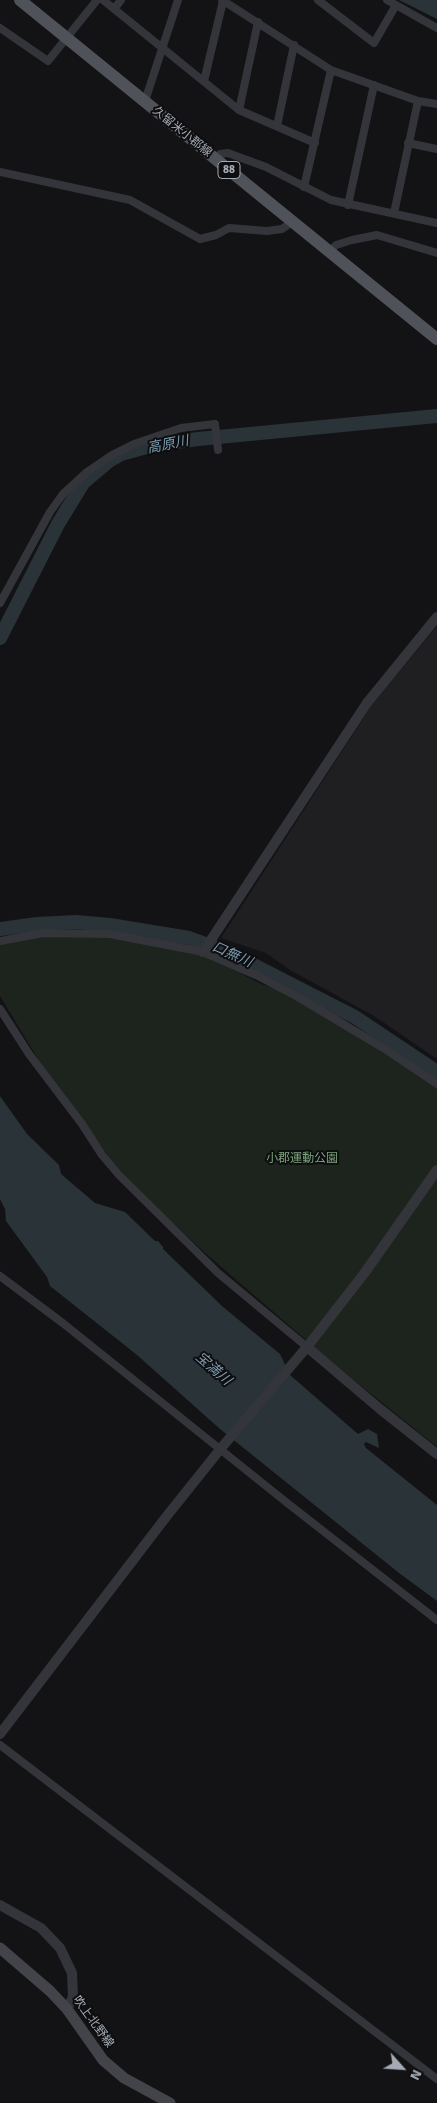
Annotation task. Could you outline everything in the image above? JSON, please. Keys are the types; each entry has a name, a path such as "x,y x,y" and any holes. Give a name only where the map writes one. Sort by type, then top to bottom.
{"main road":[{"name":"久留米小郡線","path":"20,0 437,339"},
{"name":"吹上北野線","path":"0,1948 68,2009 103,2060 124,2078 170,2103"}],"street":[{"path":"0,28 48,61 97,0"},
{"path":"103,0 239,110 315,143"},
{"path":"114,9 121,0"},
{"path":"145,101 178,0"},
{"path":"204,81 222,0 233,3 258,22 331,70 418,101 437,104"},
{"path":"318,0 374,43 396,5"},
{"path":"387,0 437,28"},
{"path":"239,110 258,22"},
{"path":"277,126 294,46"},
{"path":"304,187 331,70"},
{"path":"348,204 374,85"},
{"path":"394,212 418,101"},
{"path":"408,143 437,149"},
{"path":"216,160 220,154 228,152 266,167 331,200 394,212 437,223"},
{"path":"0,172 130,200 200,239 229,228 267,231 282,228 292,222"},
{"path":"329,252 336,245 377,235 437,253"},
{"path":"0,603 50,512 63,494 87,472 112,454 150,438 190,427 215,424 218,448"},
{"path":"203,952 367,703 437,617"},
{"path":"0,941 43,933 110,934 203,952 258,976 298,997 437,1084"},
{"path":"0,1009 29,1054 119,1175 218,1273 304,1351 437,1454"},
{"path":"0,1734 221,1448 304,1351 366,1271 437,1170"},
{"path":"0,1276 64,1324 437,1620"},
{"path":"0,1745 437,2079"},
{"path":"0,1905 40,1928 60,1948 72,1973 72,1997 68,2009"}],"shaded area":[{"path":"437,626 437,1059 374,1016 290,970 266,953 221,938 372,705"}],"green space":[{"name":"小郡運動公園","path":"43,936 112,937 170,946 213,959 261,984 282,991 344,1026 437,1086 437,1447 328,1359 204,1252 144,1196 111,1160 49,1077 0,996 0,944"}],"water":[{"path":"399,0 437,0 437,19"},
{"name":"宝満川","path":"0,1096 27,1134 59,1165 61,1174 95,1203 125,1212 155,1241 158,1241 163,1249 222,1306 280,1354 290,1375 358,1434 368,1429 377,1434 379,1448 366,1442 364,1444 366,1448 437,1505 437,1601 399,1573 220,1429 137,1355 50,1286 47,1277 6,1221 5,1209 0,1199"}],"waterway":[{"name":"高原川","path":"0,638 58,524 83,483 109,461 121,454 154,445 198,439 437,416"},
{"name":"口無川","path":"0,929 37,924 76,922 110,925 189,938 228,952 355,1017 437,1072"}]}
